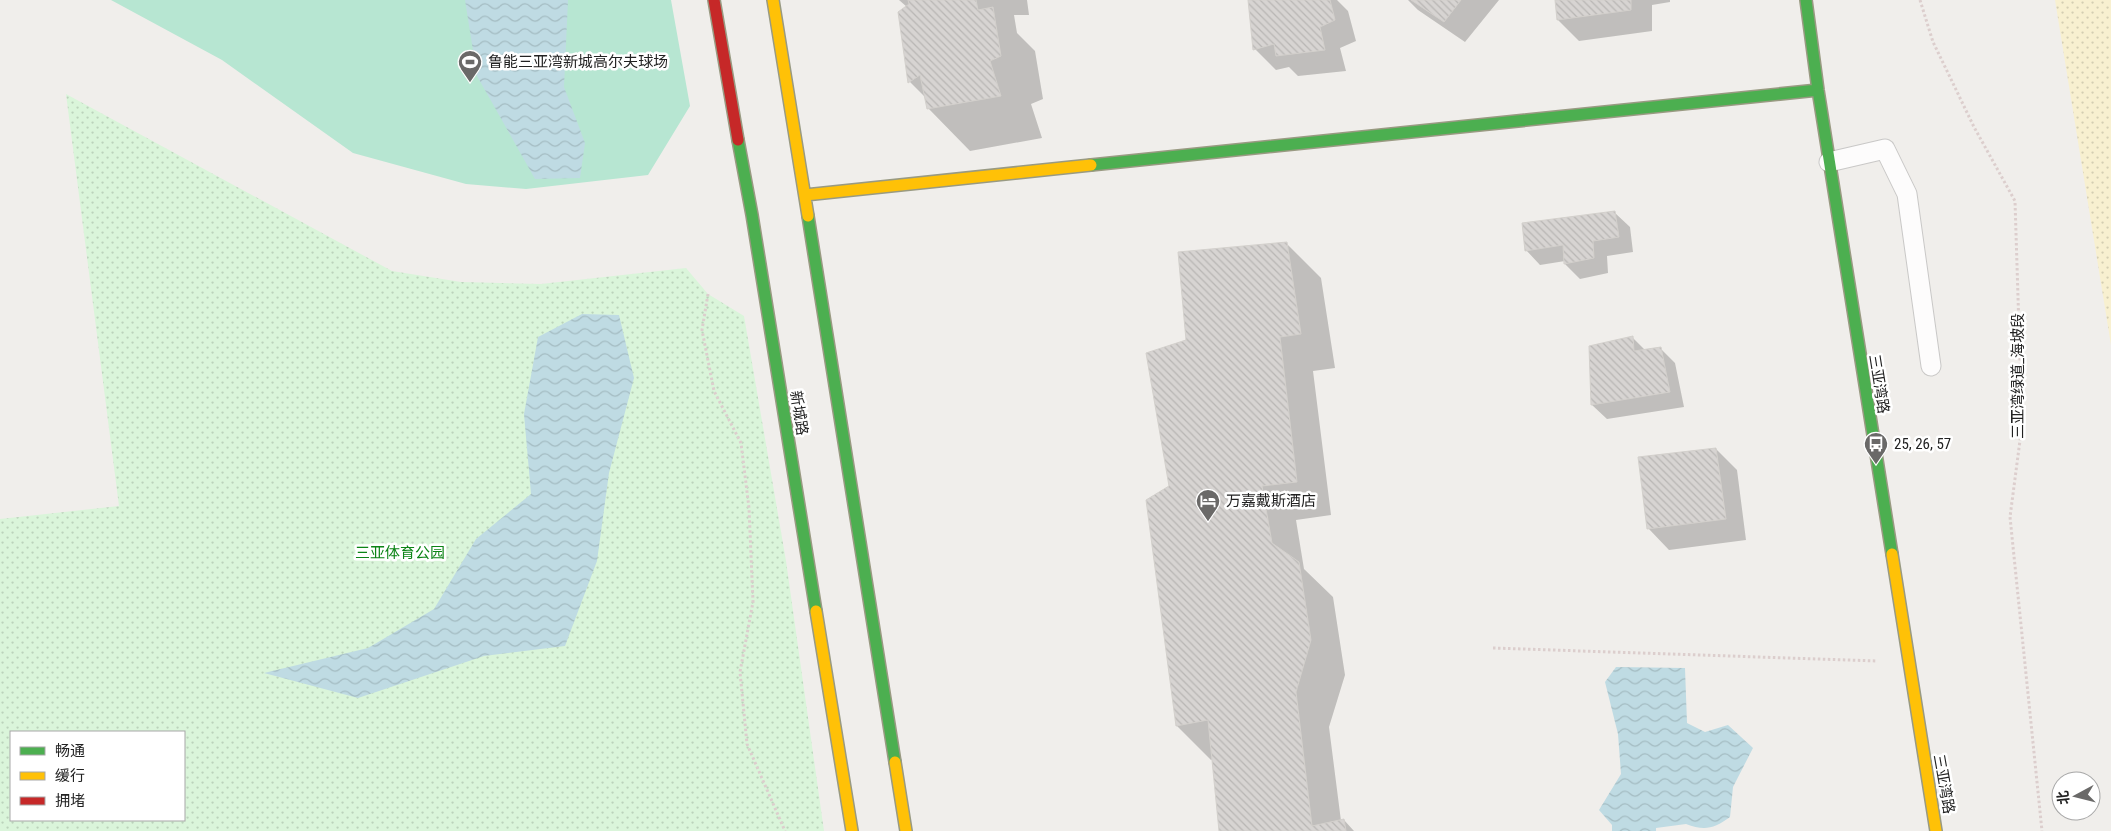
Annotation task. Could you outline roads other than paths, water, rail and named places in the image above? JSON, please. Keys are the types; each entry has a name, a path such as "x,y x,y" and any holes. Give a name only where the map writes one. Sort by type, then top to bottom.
{"main road":[{"name":"新城路","path":"714,0 752,216 852,831"},
{"path":"773,0 806,195 906,831"},
{"name":"三亚湾路","path":"1806,0 1829,162 1936,831"},
{"path":"806,195 1818,90"}],"lane":[{"path":"1829,162 1885,149 1907,194 1930,366"}],"water":[{"path":"465,0 568,0 564,87 585,143 580,178 535,179 477,76"},
{"path":"582,314 619,315 634,378 609,473 597,561 565,646 484,656 358,698 264,673 368,648 434,609 476,539 531,494 524,414 538,337"},
{"path":"1616,667 1685,668 1687,723 1705,732 1728,725 1753,748 1733,787 1730,817 1709,828 1698,828 1686,824 1656,828 1656,831 1612,831 1612,825 1599,810 1621,774 1618,734 1605,682"}],"place":[{"name":"鲁能三亚湾新城高尔夫球场","path":"470,83"},
{"name":"25, 26, 57","path":"1876,465"},
{"name":"万嘉戴斯酒店","path":"1208,522"}],"park label":[{"name":"三亚体育公园","path":"400,553"}]}
